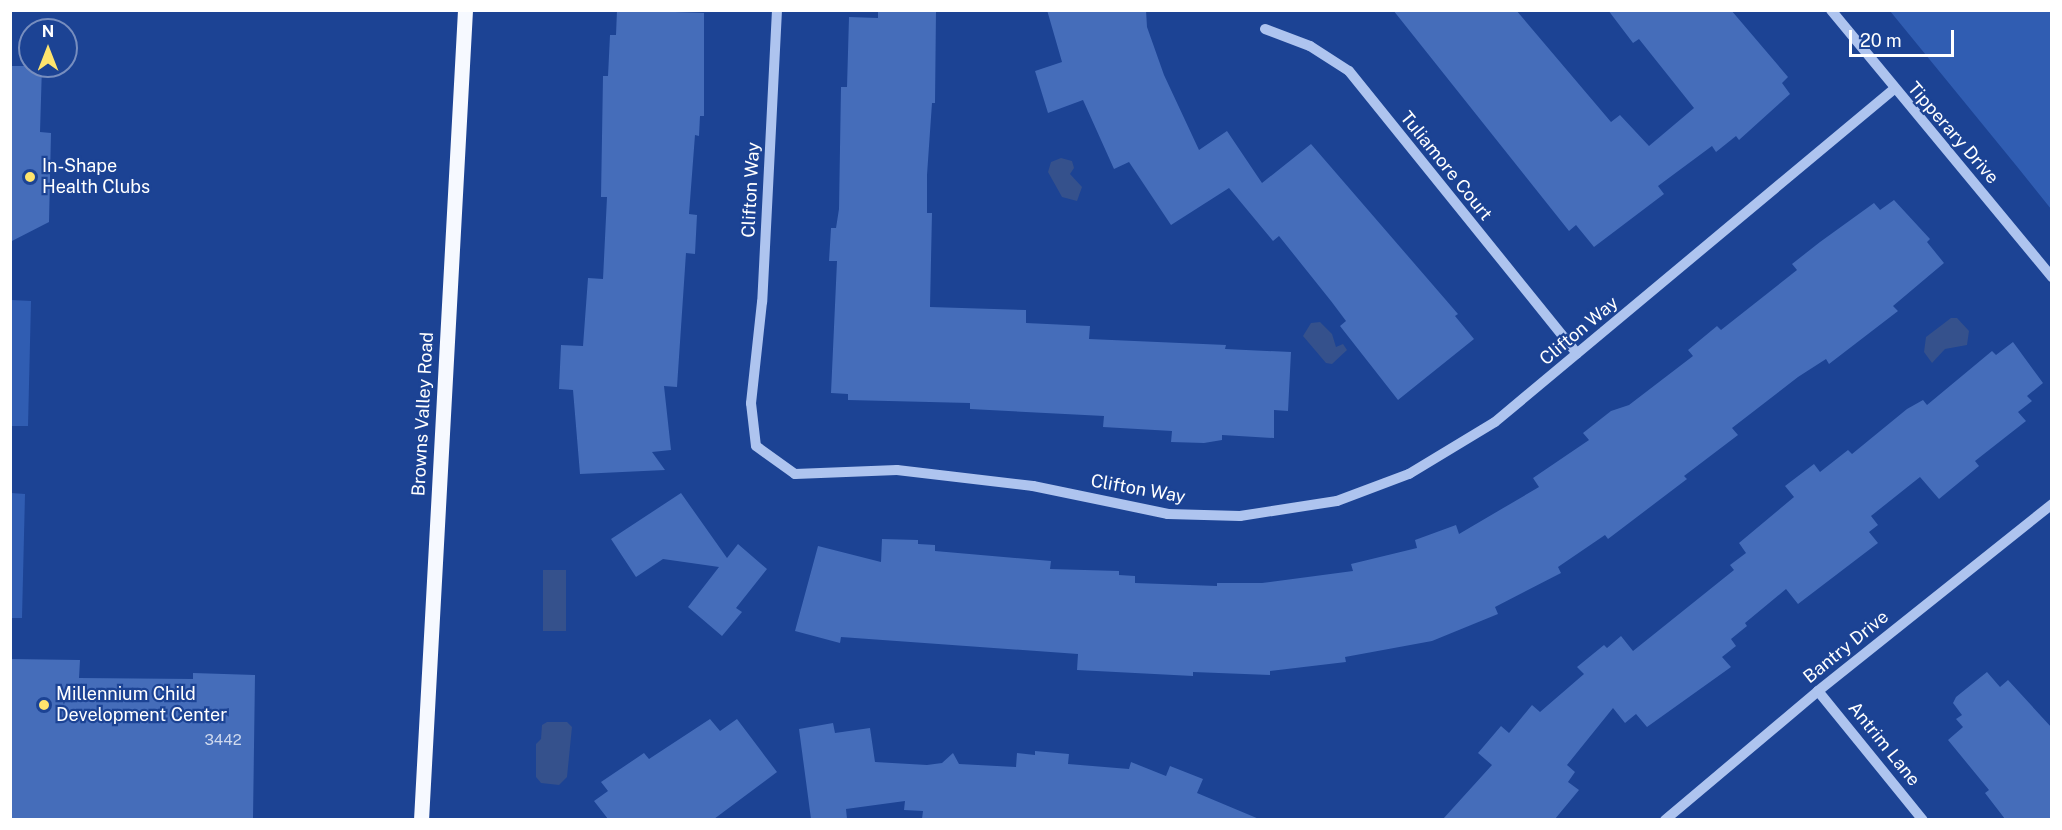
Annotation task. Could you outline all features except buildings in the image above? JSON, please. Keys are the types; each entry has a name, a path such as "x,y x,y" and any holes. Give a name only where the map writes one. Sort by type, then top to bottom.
{"main road":[{"name":"Browns Valley Road","path":"421,819 465,10"}],"street":[{"name":"Clifton Way","path":"777,10 762,302 751,403 756,446 795,474 897,470 1033,486 1168,514 1240,516 1337,501 1409,474 1495,422 1894,89"},
{"name":"Tipperary Drive","path":"1831,10 1894,89 2052,277"},
{"name":"Tuliamore Court","path":"1264,29 1310,46 1349,71 1578,354"},
{"name":"Bantry Drive","path":"1665,819 1818,691 2052,504"},
{"name":"Antrim Lane","path":"1818,691 1923,819"}],"shaded area":[{"path":"1890,11 2051,11 2051,209 2019,169"},
{"path":"1061,158 1072,161 1074,168 1070,174 1082,187 1077,201 1062,197 1048,172 1051,162"},
{"path":"11,300 31,301 28,426 11,426"},
{"path":"1951,318 1957,318 1969,331 1967,345 1945,349 1932,363 1924,352 1926,337"},
{"path":"1320,322 1332,334 1336,347 1343,344 1347,350 1332,364 1326,363 1303,336 1311,323"},
{"path":"11,493 25,494 22,618 11,618"},
{"path":"543,570 566,570 566,631 543,631"},
{"path":"547,722 567,722 572,727 567,777 559,785 541,783 536,777 536,744 541,739 542,725"}],"place":[{"name":"In-Shape Health Clubs","path":"30,177"},
{"name":"Millennium Child Development Center","path":"44,705"}]}
